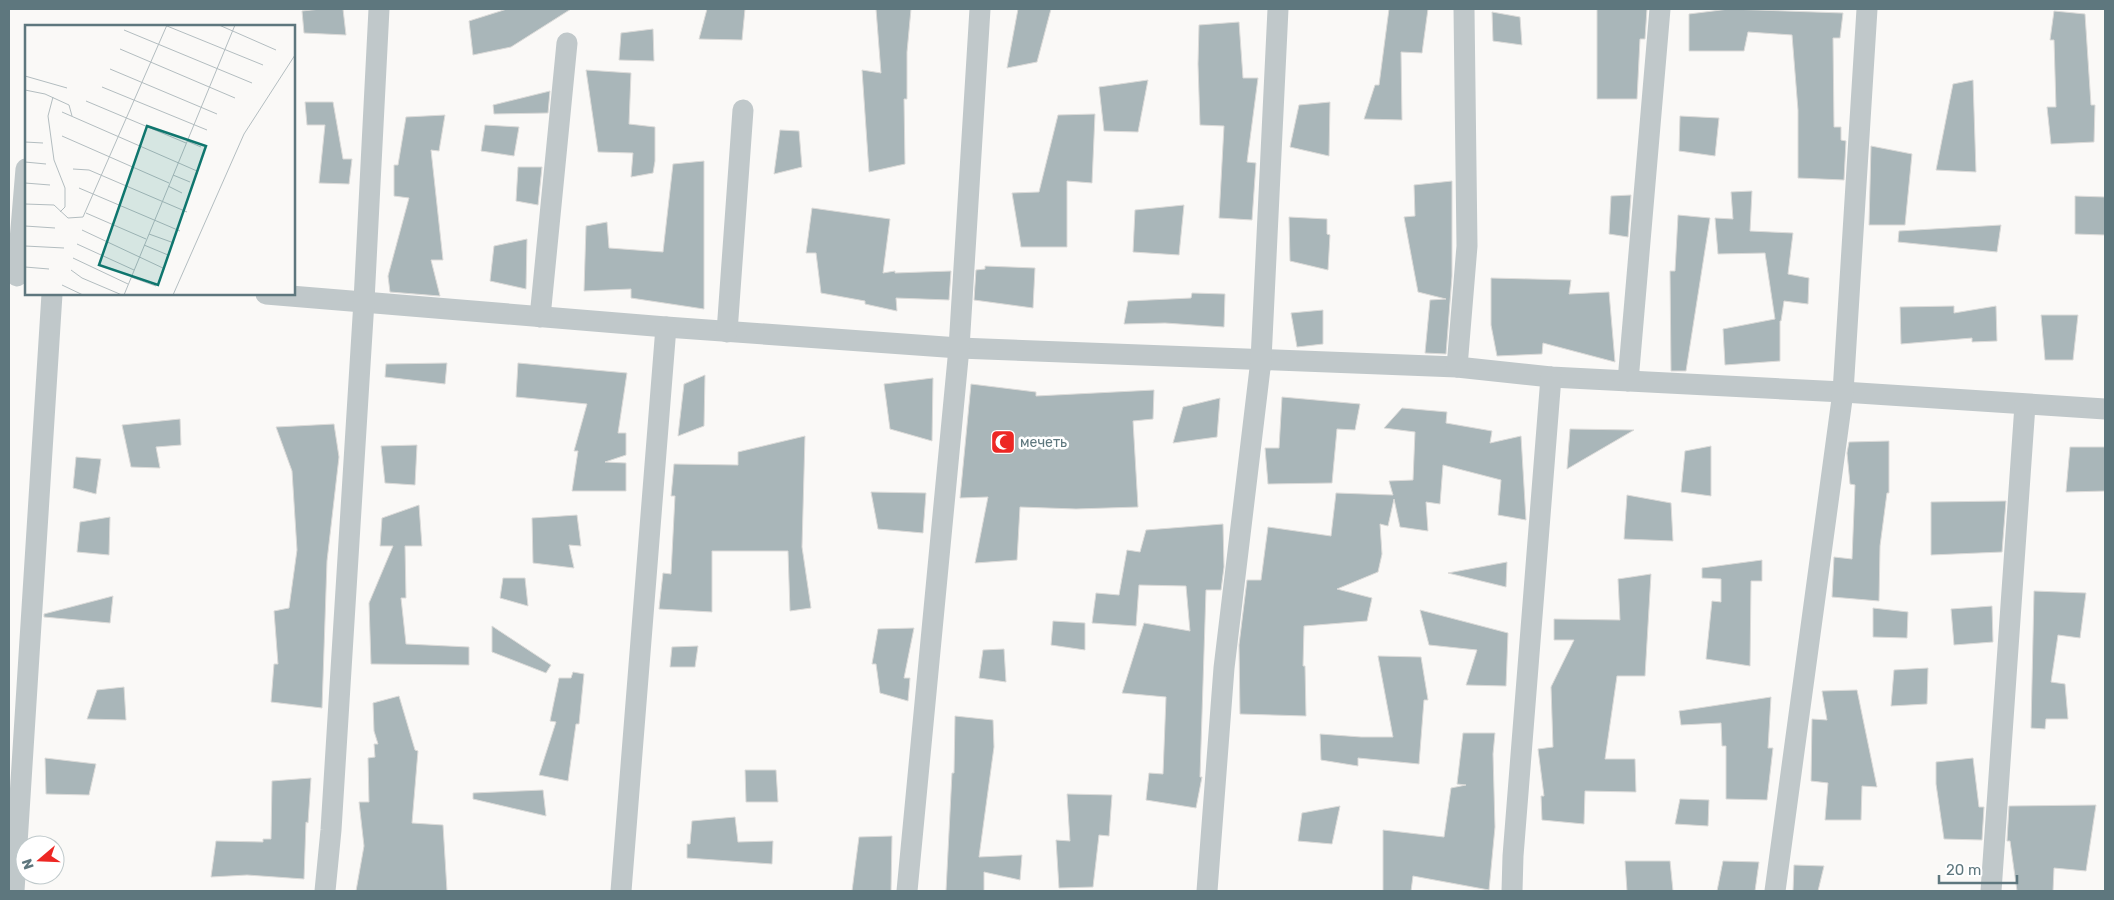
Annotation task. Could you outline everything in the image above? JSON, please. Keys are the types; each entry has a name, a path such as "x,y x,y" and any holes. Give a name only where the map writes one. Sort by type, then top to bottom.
{"street":[{"path":"325,891 331,830 364,301 379,9"},
{"path":"907,891 959,348 980,9"},
{"path":"1207,891 1224,668 1261,360 1278,9"},
{"path":"1457,367 1467,246 1464,9"},
{"path":"1628,381 1660,9"},
{"path":"1775,891 1843,392 1867,9"},
{"path":"540,317 567,42"},
{"path":"727,332 743,110"},
{"path":"17,276 25,181"},
{"path":"14,891 52,295"},
{"path":"280,295 727,332 959,348 1457,367 1551,377 1843,392 2105,409"},
{"path":"621,891 666,327"},
{"path":"1512,891 1513,856 1551,377"},
{"path":"1991,891 2025,405"}],"building":[{"path":"343,9 346,35 304,33 302,11"},
{"path":"507,9 571,9 511,47 473,55 469,21"},
{"path":"707,9 745,9 742,40 699,39"},
{"path":"876,9 911,9 907,52 907,99 904,99 905,164 869,172 862,70 881,73"},
{"path":"1018,9 1051,9 1037,62 1007,68"},
{"path":"1389,9 1428,9 1422,53 1401,52 1402,120 1364,119 1375,85 1379,85"},
{"path":"1597,9 1647,9 1645,39 1640,39 1637,99 1597,99"},
{"path":"1729,9 1843,13 1840,38 1833,38 1834,127 1841,127 1841,140 1846,141 1844,180 1798,178 1798,110 1792,35 1748,32 1744,51 1689,51 1689,14"},
{"path":"2054,11 2085,14 2091,105 2095,105 2094,142 2051,144 2047,107 2056,107 2054,40 2050,40"},
{"path":"1492,12 1520,17 1522,45 1493,41"},
{"path":"1239,22 1243,78 1258,78 1247,162 1256,163 1252,220 1219,218 1224,126 1200,125 1199,25"},
{"path":"653,29 654,61 619,60 621,33"},
{"path":"586,70 631,73 629,124 655,127 653,173 631,177 633,153 598,152"},
{"path":"1148,80 1138,132 1104,131 1099,87"},
{"path":"1973,80 1976,172 1936,170 1953,84"},
{"path":"550,91 548,113 494,114 493,105"},
{"path":"305,102 333,102 343,159 352,159 349,184 319,183 325,125 307,125"},
{"path":"1330,102 1329,156 1290,147 1299,105"},
{"path":"1095,114 1092,183 1067,181 1067,247 1021,247 1012,193 1039,192 1058,115"},
{"path":"445,115 439,151 431,150 443,260 431,260 440,296 390,292 388,276 409,198 394,196 394,165 398,165 406,117"},
{"path":"1680,116 1719,118 1715,156 1679,151"},
{"path":"485,125 519,127 514,156 481,151"},
{"path":"780,130 799,131 802,167 774,174"},
{"path":"1871,146 1912,154 1905,225 1869,225"},
{"path":"704,161 704,309 631,298 631,289 584,291 586,226 607,222 609,248 663,252 673,164"},
{"path":"518,167 542,167 538,205 516,201"},
{"path":"1452,181 1452,276 1446,354 1425,353 1430,300 1446,299 1418,292 1404,217 1415,216 1414,185"},
{"path":"1752,191 1750,231 1793,233 1788,274 1809,278 1808,304 1784,301 1780,321 1780,361 1725,365 1723,329 1775,319 1765,253 1718,254 1715,218 1733,219 1731,192"},
{"path":"1631,195 1628,237 1609,234 1611,196"},
{"path":"2075,196 2105,197 2105,235 2075,234"},
{"path":"1184,205 1179,255 1133,252 1135,210"},
{"path":"812,208 890,219 883,273 895,271 895,273 951,271 949,300 896,298 897,311 865,304 865,301 821,293 816,253 806,253"},
{"path":"1678,215 1710,218 1686,371 1671,371 1670,271 1675,271"},
{"path":"1289,217 1327,219 1327,234 1330,235 1328,270 1290,261"},
{"path":"2001,225 1997,252 1898,242 1899,231"},
{"path":"527,239 526,289 490,281 494,246"},
{"path":"985,266 1035,268 1033,308 974,300 976,270 985,269"},
{"path":"1491,278 1571,280 1569,294 1609,292 1615,362 1543,343 1542,354 1497,356 1491,325"},
{"path":"1192,293 1225,294 1224,327 1165,323 1124,324 1128,301 1191,298"},
{"path":"1954,306 1954,313 1996,306 1997,341 1972,342 1972,338 1901,344 1900,307"},
{"path":"1323,310 1323,344 1297,347 1291,313"},
{"path":"2041,315 2078,315 2073,360 2045,360"},
{"path":"447,363 445,384 385,377 386,364"},
{"path":"518,363 627,373 618,433 626,433 626,455 605,462 626,463 626,491 572,491 578,451 574,451 587,404 516,397"},
{"path":"705,375 704,426 678,436 684,384"},
{"path":"933,378 932,441 890,429 884,384"},
{"path":"971,384 1036,392 1036,396 1154,390 1153,419 1133,421 1138,507 1076,509 1020,507 1017,560 975,563 988,497 960,498"},
{"path":"1282,397 1360,404 1355,430 1337,429 1332,483 1268,484 1265,448 1279,448"},
{"path":"1220,398 1217,437 1173,443 1183,407"},
{"path":"1402,408 1447,412 1446,423 1492,431 1490,443 1521,436 1526,520 1498,515 1501,480 1443,465 1440,504 1426,502 1428,531 1400,527 1394,499 1388,526 1380,524 1382,554 1378,572 1337,589 1372,598 1367,621 1304,626 1303,666 1305,666 1306,716 1240,714 1239,645 1247,580 1261,580 1268,527 1331,536 1336,493 1393,495 1389,481 1413,480 1415,432 1384,428"},
{"path":"180,419 181,445 156,447 160,468 131,467 122,425"},
{"path":"334,424 339,457 327,561 322,708 271,702 274,664 278,664 274,611 289,608 297,550 292,471 276,427"},
{"path":"1570,429 1634,430 1567,469"},
{"path":"805,436 802,547 811,608 790,611 788,551 712,551 712,612 659,609 663,573 671,574 675,496 671,496 674,464 738,465 738,452"},
{"path":"1889,441 1889,493 1887,493 1880,546 1879,601 1832,597 1834,557 1852,559 1855,485 1850,484 1847,453 1849,442"},
{"path":"417,445 415,485 385,483 381,446"},
{"path":"1711,446 1711,496 1681,492 1685,451"},
{"path":"2070,447 2105,447 2105,491 2066,492"},
{"path":"76,457 101,459 96,494 73,488"},
{"path":"871,492 926,493 923,533 878,529"},
{"path":"1627,495 1671,503 1673,541 1624,539"},
{"path":"2006,501 2002,552 1931,555 1931,502"},
{"path":"419,505 422,546 405,546 406,598 401,598 406,644 469,647 469,665 371,664 369,603 393,546 380,546 382,518"},
{"path":"577,515 581,546 569,545 574,568 533,563 532,518"},
{"path":"110,517 109,555 77,552 80,522"},
{"path":"1223,524 1224,567 1221,590 1206,590 1200,777 1202,777 1196,808 1146,800 1149,773 1163,774 1166,697 1122,693 1144,623 1190,631 1186,586 1139,585 1136,626 1092,623 1096,593 1119,595 1127,550 1140,552 1146,530"},
{"path":"1762,560 1762,581 1751,581 1750,666 1706,659 1712,601 1721,602 1721,579 1702,578 1702,568"},
{"path":"1507,562 1506,587 1448,573"},
{"path":"1651,574 1645,676 1617,676 1605,759 1635,759 1636,792 1585,791 1584,824 1542,820 1541,796 1544,796 1538,749 1553,747 1551,687 1574,640 1554,640 1554,619 1620,620 1618,579"},
{"path":"503,578 525,578 528,606 500,598"},
{"path":"2034,591 2086,593 2080,638 2058,635 2051,682 2065,684 2068,719 2046,719 2045,729 2031,728"},
{"path":"113,596 110,623 44,617 44,614"},
{"path":"1992,606 1993,642 1954,645 1951,609"},
{"path":"1873,608 1908,612 1907,638 1873,637"},
{"path":"1420,610 1508,633 1506,686 1466,685 1477,650 1429,645"},
{"path":"1053,621 1085,623 1085,650 1051,645"},
{"path":"492,626 551,665 546,673 492,652"},
{"path":"914,628 904,678 910,678 908,701 880,693 876,664 872,664 878,629"},
{"path":"698,646 695,667 670,667 672,647"},
{"path":"1004,649 1006,682 979,678 983,650"},
{"path":"1378,656 1421,657 1428,700 1424,700 1419,764 1358,758 1358,766 1321,760 1320,734 1393,737"},
{"path":"1928,668 1927,704 1891,706 1894,670"},
{"path":"573,672 584,674 579,724 576,724 568,781 539,775 556,722 550,721 559,678 571,678"},
{"path":"124,687 126,720 87,719 97,690"},
{"path":"1857,690 1877,787 1862,786 1861,820 1825,820 1828,783 1811,781 1812,719 1827,720 1822,691"},
{"path":"399,696 415,750 418,751 412,823 443,825 447,891 356,891 364,846 359,802 369,802 368,758 375,757 374,744 378,744 374,731 373,703"},
{"path":"1771,697 1768,748 1773,748 1767,800 1726,799 1726,746 1722,746 1721,723 1681,725 1679,711"},
{"path":"955,716 993,720 994,747 979,857 1022,855 1020,880 984,872 984,891 946,891 952,773 954,773"},
{"path":"1463,733 1495,733 1493,754 1495,827 1489,890 1413,876 1411,891 1383,891 1383,830 1444,837 1451,788 1466,785 1457,784"},
{"path":"45,758 96,764 89,795 46,794"},
{"path":"1973,758 1979,807 1984,807 1982,840 1944,839 1936,784 1936,762"},
{"path":"745,770 776,770 778,802 746,802"},
{"path":"311,778 308,823 306,822 304,879 247,875 211,877 216,841 263,842 263,839 271,839 272,781"},
{"path":"543,790 546,816 473,799 473,793"},
{"path":"1067,794 1112,795 1109,836 1099,835 1093,887 1059,888 1056,840 1070,841"},
{"path":"1680,799 1709,800 1708,826 1675,824"},
{"path":"2096,805 2086,871 2054,868 2053,891 2017,891 2010,841 2007,841 2009,806"},
{"path":"1340,806 1332,844 1298,841 1302,813"},
{"path":"735,817 738,842 773,841 772,864 687,858 687,844 690,844 692,821"},
{"path":"892,836 891,891 852,891 859,837"},
{"path":"1625,861 1670,861 1673,891 1627,891"},
{"path":"1723,861 1759,862 1755,891 1717,891"},
{"path":"1794,865 1824,866 1818,891 1793,891"}],"place":[{"name":"мечеть","path":"1003,442"}]}
